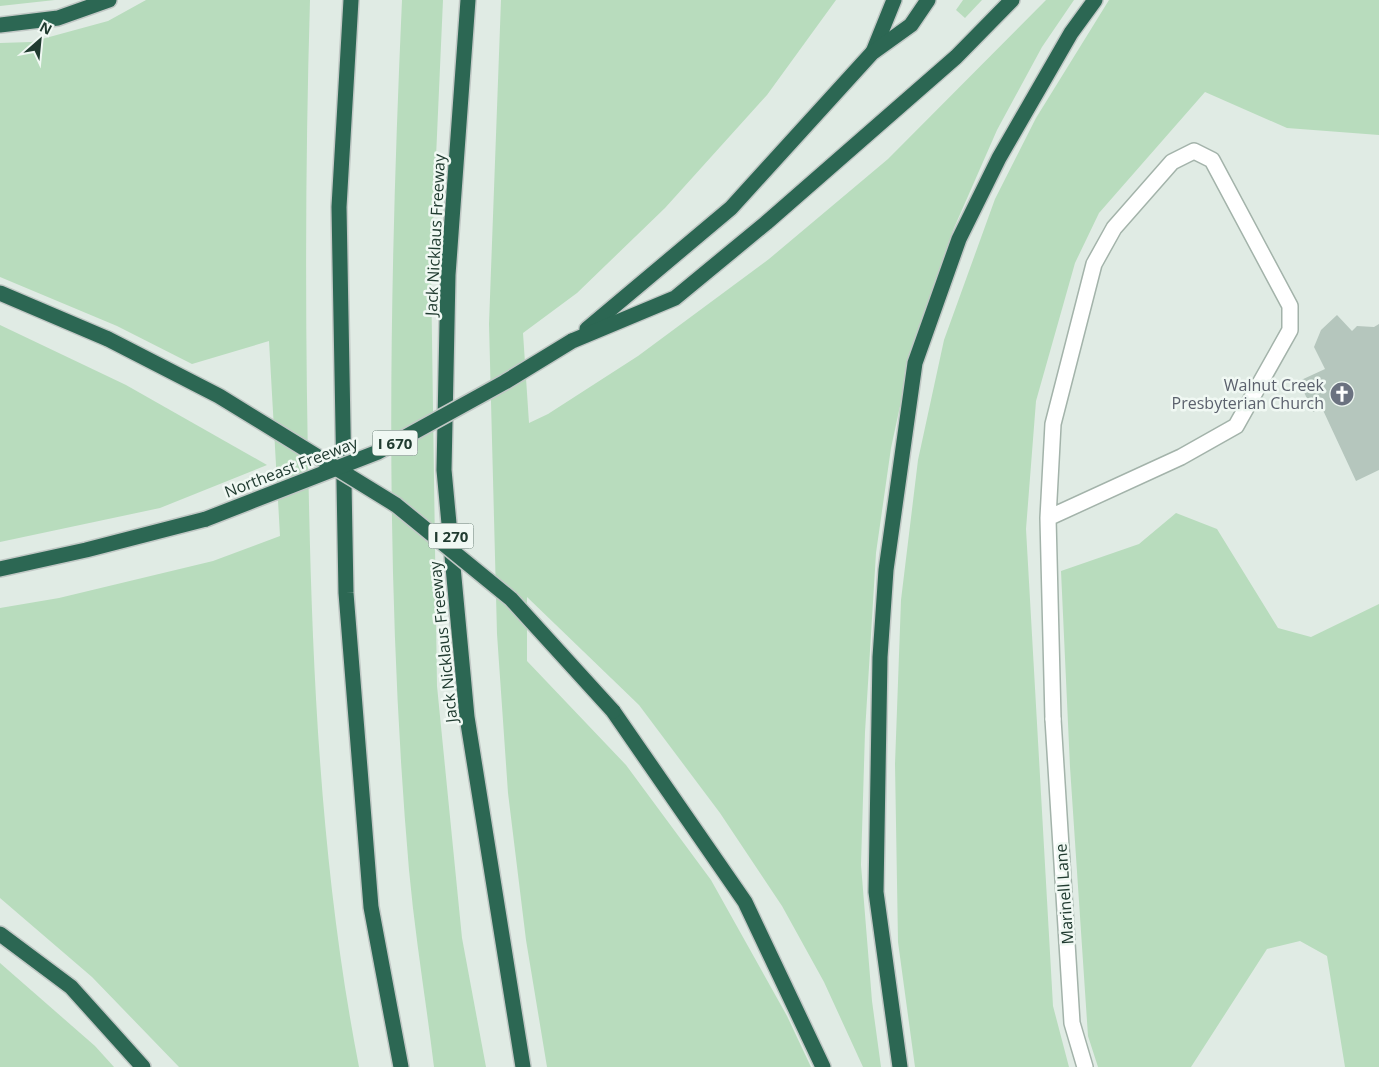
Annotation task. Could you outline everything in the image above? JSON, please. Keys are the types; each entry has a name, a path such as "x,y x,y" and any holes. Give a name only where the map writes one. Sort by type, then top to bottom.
{"highway":[{"path":"0,25 58,18 109,0"},
{"path":"351,0 340,207 346,593 372,907 401,1067"},
{"name":"Jack Nicklaus Freeway","path":"468,0 448,275 444,470 467,717 523,1067"},
{"path":"872,53 894,0"},
{"path":"572,341 731,208 872,53 911,25 928,0"},
{"path":"572,341 675,298 766,223 956,57 1012,0"},
{"path":"900,1067 876,892 879,667 886,570 915,363 959,240 999,158 1071,33 1096,0"},
{"path":"0,293 108,339 219,396 396,505 511,599 613,711 745,902 823,1067"},
{"name":"Northeast Freeway","path":"0,569 86,550 206,519 378,452 505,382 572,341"},
{"path":"0,934 71,987 143,1067"}],"street":[{"name":"Marinell Lane","path":"1048,518 1181,457 1236,426 1290,330 1290,306 1286,298 1212,160 1194,150 1172,162 1114,228 1094,264 1053,424 1048,518 1053,719 1072,1023 1085,1067"}],"green space":[{"path":"0,0 55,0 0,6"},
{"path":"146,0 310,0 306,190 306,316 313,646 328,857 347,997 359,1067 179,1067 92,977 0,898 0,608 59,598 213,561 280,536 269,341 192,364 117,326 0,277 0,43 31,42 108,21"},
{"path":"402,0 443,0 431,270 437,686 462,938 486,1067 434,1067 409,870 401,762 396,653 391,435 394,218"},
{"path":"501,0 836,0 767,95 665,208 577,293 523,333 529,423 548,414 638,356 769,259 888,159 1046,0 1074,0 1042,47 997,130 954,228 914,341 891,448 876,553 865,732 861,865 872,1001 881,1067 863,1067 824,982 782,906 720,813 639,705 527,597 527,661 626,765 711,880 787,1016 811,1067 547,1067 526,940 508,793 497,634 489,324"},
{"path":"963,0 982,0 965,18 956,10"},
{"path":"1109,0 1379,0 1379,135 1287,128 1205,92 1099,213 1075,263 1036,401 1026,529 1053,1006 1069,1067 915,1067 898,942 895,764 901,600 918,460 944,340 995,199 1036,118"},
{"path":"0,325 126,385 267,465 160,508 0,542"},
{"path":"1176,513 1217,529 1278,628 1311,637 1379,604 1379,1067 1345,1067 1327,956 1300,941 1267,949 1191,1067 1098,1067 1088,1036 1070,767 1061,571 1139,544"},
{"path":"0,963 95,1046 114,1067 0,1067"}],"building":[{"name":"Walnut Creek Presbyterian Church","path":"1337,315 1352,331 1357,326 1374,327 1379,324 1379,470 1356,481 1322,408 1313,412 1299,381 1325,369 1314,347 1321,330"}],"place":[{"name":"Walnut Creek Presbyterian Church","path":"1342,394"}]}
